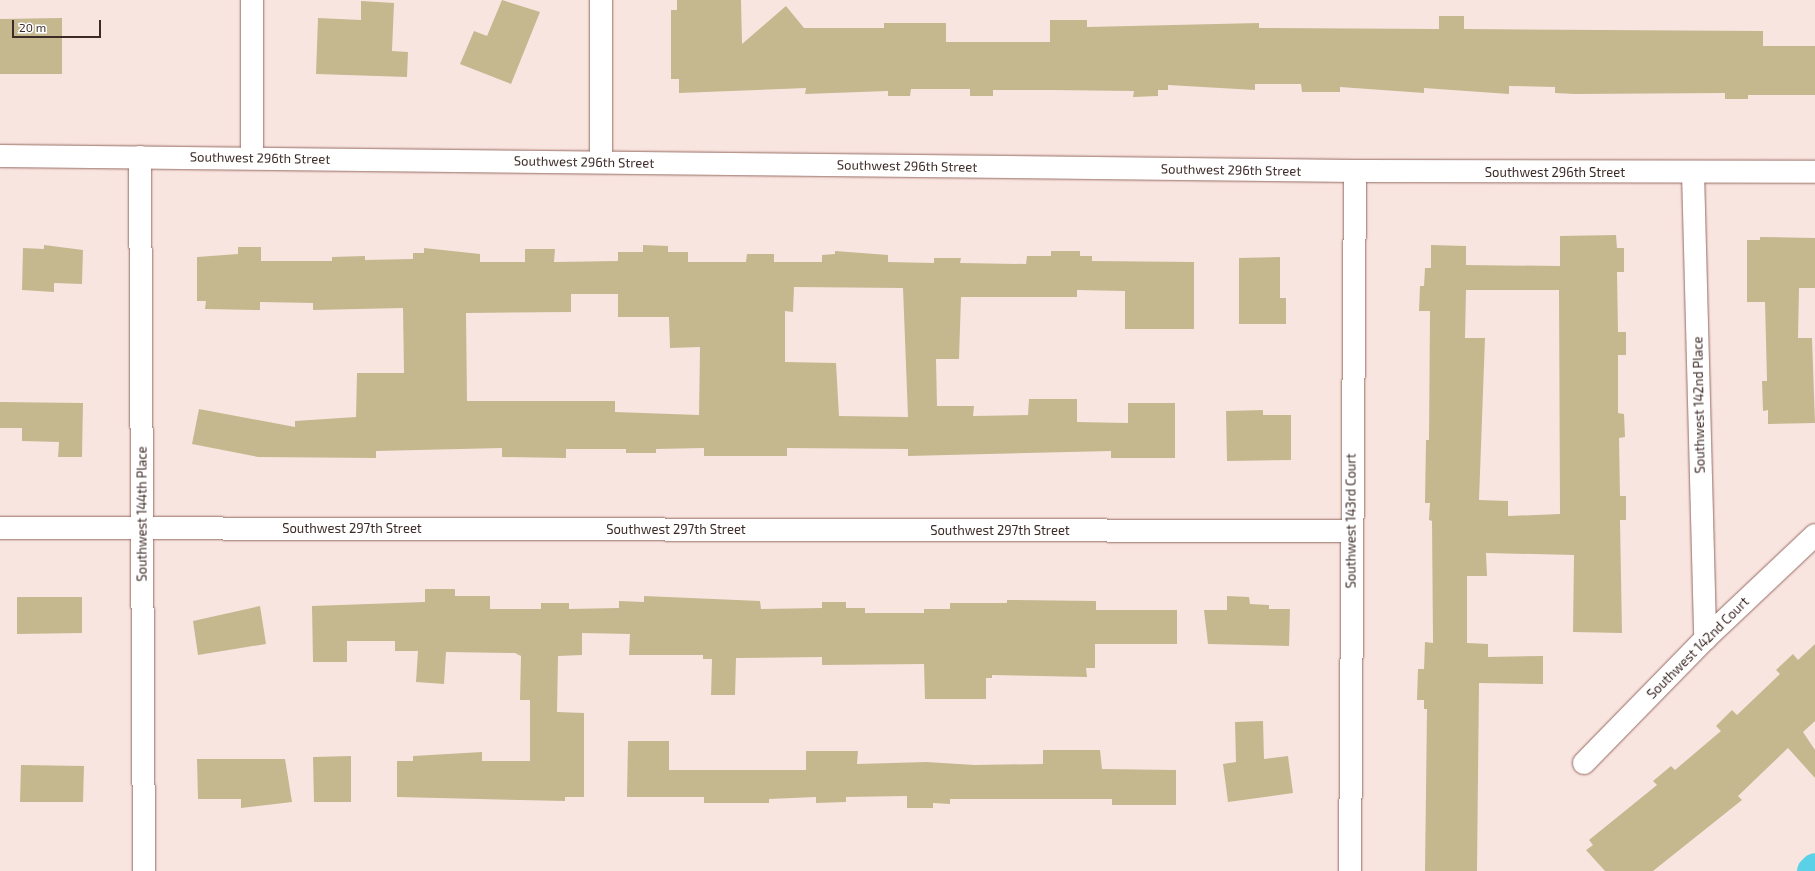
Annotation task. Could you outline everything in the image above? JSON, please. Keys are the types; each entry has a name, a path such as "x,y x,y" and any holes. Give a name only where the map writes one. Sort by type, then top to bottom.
{"street":[{"path":"252,0 252,158"},
{"path":"601,0 601,162"},
{"name":"Southwest 296th Street","path":"0,156 1355,171 1815,172"},
{"name":"Southwest 144th Place","path":"140,157 144,871"},
{"name":"Southwest 143rd Court","path":"1350,871 1351,531 1355,171"},
{"name":"Southwest 142nd Place","path":"1693,172 1705,639"},
{"name":"Southwest 297th Street","path":"0,528 142,527 1351,531"},
{"name":"Southwest 142nd Court","path":"1584,763 1705,639 1815,535"}],"building":[{"path":"502,0 540,12 511,84 460,64 474,31 487,36"},
{"path":"677,0 741,0 742,44 786,6 804,28 884,28 884,23 946,23 946,42 1050,42 1050,20 1087,20 1087,27 1259,23 1259,28 1439,29 1439,16 1464,16 1464,29 1763,31 1763,46 1815,46 1815,95 1748,95 1748,99 1725,99 1725,93 1575,94 1555,93 1555,87 1509,86 1509,94 1424,88 1424,93 1340,87 1340,92 1302,92 1301,84 1255,84 1255,90 1168,85 1168,90 1158,90 1158,96 1133,97 1134,91 1052,90 993,90 993,96 970,96 970,89 911,89 910,96 888,96 888,91 805,94 806,88 679,93 679,79 671,79 671,10 677,10"},
{"path":"361,1 394,3 392,51 408,52 407,77 316,74 318,18 361,20"},
{"path":"62,18 62,74 0,74 0,19"},
{"path":"1616,235 1617,248 1624,248 1624,272 1617,272 1618,332 1626,332 1626,355 1618,355 1618,413 1624,414 1625,437 1619,438 1620,496 1626,496 1626,520 1620,520 1622,633 1573,632 1574,555 1486,553 1487,576 1467,576 1467,643 1488,644 1488,657 1543,656 1543,684 1479,683 1477,871 1425,871 1427,709 1424,709 1424,700 1417,700 1418,669 1424,669 1425,642 1433,643 1432,521 1429,520 1430,503 1425,503 1426,440 1429,440 1430,311 1419,311 1420,286 1424,286 1425,268 1431,268 1431,245 1466,246 1466,265 1560,266 1560,236","holes":["1466,290 1559,290 1560,514 1508,516 1508,501 1479,500 1485,338 1465,338"]},
{"path":"1760,237 1815,238 1815,288 1799,288 1798,338 1812,338 1815,423 1768,424 1768,410 1763,411 1762,381 1767,381 1765,302 1747,302 1747,240 1760,240"},
{"path":"44,245 83,250 82,284 54,283 54,292 22,290 23,248 44,249"},
{"path":"643,245 668,246 668,252 688,252 688,262 746,262 747,254 774,254 774,262 822,262 822,255 835,254 835,251 888,255 888,262 934,263 934,258 961,258 960,263 1026,264 1027,256 1051,256 1051,251 1080,251 1080,256 1092,256 1092,261 1194,262 1194,329 1125,329 1125,291 1077,290 1077,297 961,297 959,359 936,359 937,406 974,406 973,416 1028,415 1029,399 1077,399 1077,422 1128,423 1128,403 1175,403 1175,458 1111,458 1111,451 908,456 908,449 787,448 787,456 704,456 704,448 656,449 656,453 626,453 626,449 566,449 566,458 502,457 502,448 376,451 376,458 258,457 192,444 199,409 295,427 295,421 356,417 357,373 404,373 403,308 313,310 313,303 260,302 260,310 205,309 206,301 197,301 197,257 238,254 238,247 261,247 261,261 332,261 332,257 365,256 365,260 413,259 413,253 424,253 424,248 480,254 480,262 525,262 525,249 555,249 554,262 618,261 618,252 643,252","holes":["794,287 903,288 908,417 839,416 836,363 785,362 785,311 793,312","571,294 618,294 618,317 669,317 670,348 700,347 699,415 615,412 615,401 467,401 466,313 571,312"]},
{"path":"1280,257 1280,298 1286,298 1286,324 1239,324 1239,258"},
{"path":"0,402 83,403 82,457 58,457 59,442 22,441 22,428 0,428"},
{"path":"1263,410 1263,415 1291,415 1291,460 1227,461 1226,411"},
{"path":"425,589 455,589 455,596 490,596 490,609 541,609 541,603 569,603 569,609 619,608 619,601 644,602 644,596 760,601 761,609 822,608 822,602 846,602 846,608 865,608 865,613 924,613 924,609 950,609 950,603 1007,603 1007,600 1096,601 1096,610 1177,610 1177,644 1095,644 1095,668 1086,668 1087,677 992,675 992,678 986,678 986,699 925,699 924,664 822,665 822,657 736,658 735,695 711,695 712,659 703,659 703,655 629,655 630,634 582,633 582,655 558,656 557,712 584,713 584,797 565,797 565,801 397,797 397,761 413,761 413,756 482,752 482,761 530,761 530,700 520,700 521,656 515,653 446,652 444,684 416,682 418,651 395,651 395,641 347,641 347,662 313,662 312,606 425,602"},
{"path":"1227,596 1249,597 1250,604 1269,605 1269,609 1290,609 1289,646 1208,644 1204,610 1227,610"},
{"path":"17,597 82,597 82,633 17,634"},
{"path":"260,606 266,644 198,655 193,621"},
{"path":"1815,644 1815,721 1803,732 1815,750 1815,778 1788,748 1738,796 1742,800 1653,871 1605,871 1586,850 1593,845 1589,840 1657,785 1653,781 1671,766 1675,770 1721,731 1716,726 1732,710 1737,715 1780,674 1776,670 1793,654 1798,660"},
{"path":"1263,721 1264,759 1288,756 1293,793 1228,802 1223,764 1236,762 1235,722"},
{"path":"628,741 669,741 669,770 806,770 806,751 858,751 857,764 926,762 975,765 1043,764 1043,750 1100,750 1102,769 1176,770 1176,805 1112,805 1112,799 950,799 950,804 933,803 933,808 907,808 907,796 846,797 846,802 816,803 816,797 769,799 769,803 704,803 704,797 627,797"},
{"path":"351,756 351,802 314,802 313,757"},
{"path":"197,759 285,759 292,802 241,808 241,799 198,799"},
{"path":"21,765 84,766 83,802 20,802"}],"waterway":[{"path":"1812,871 1815,868"}]}
